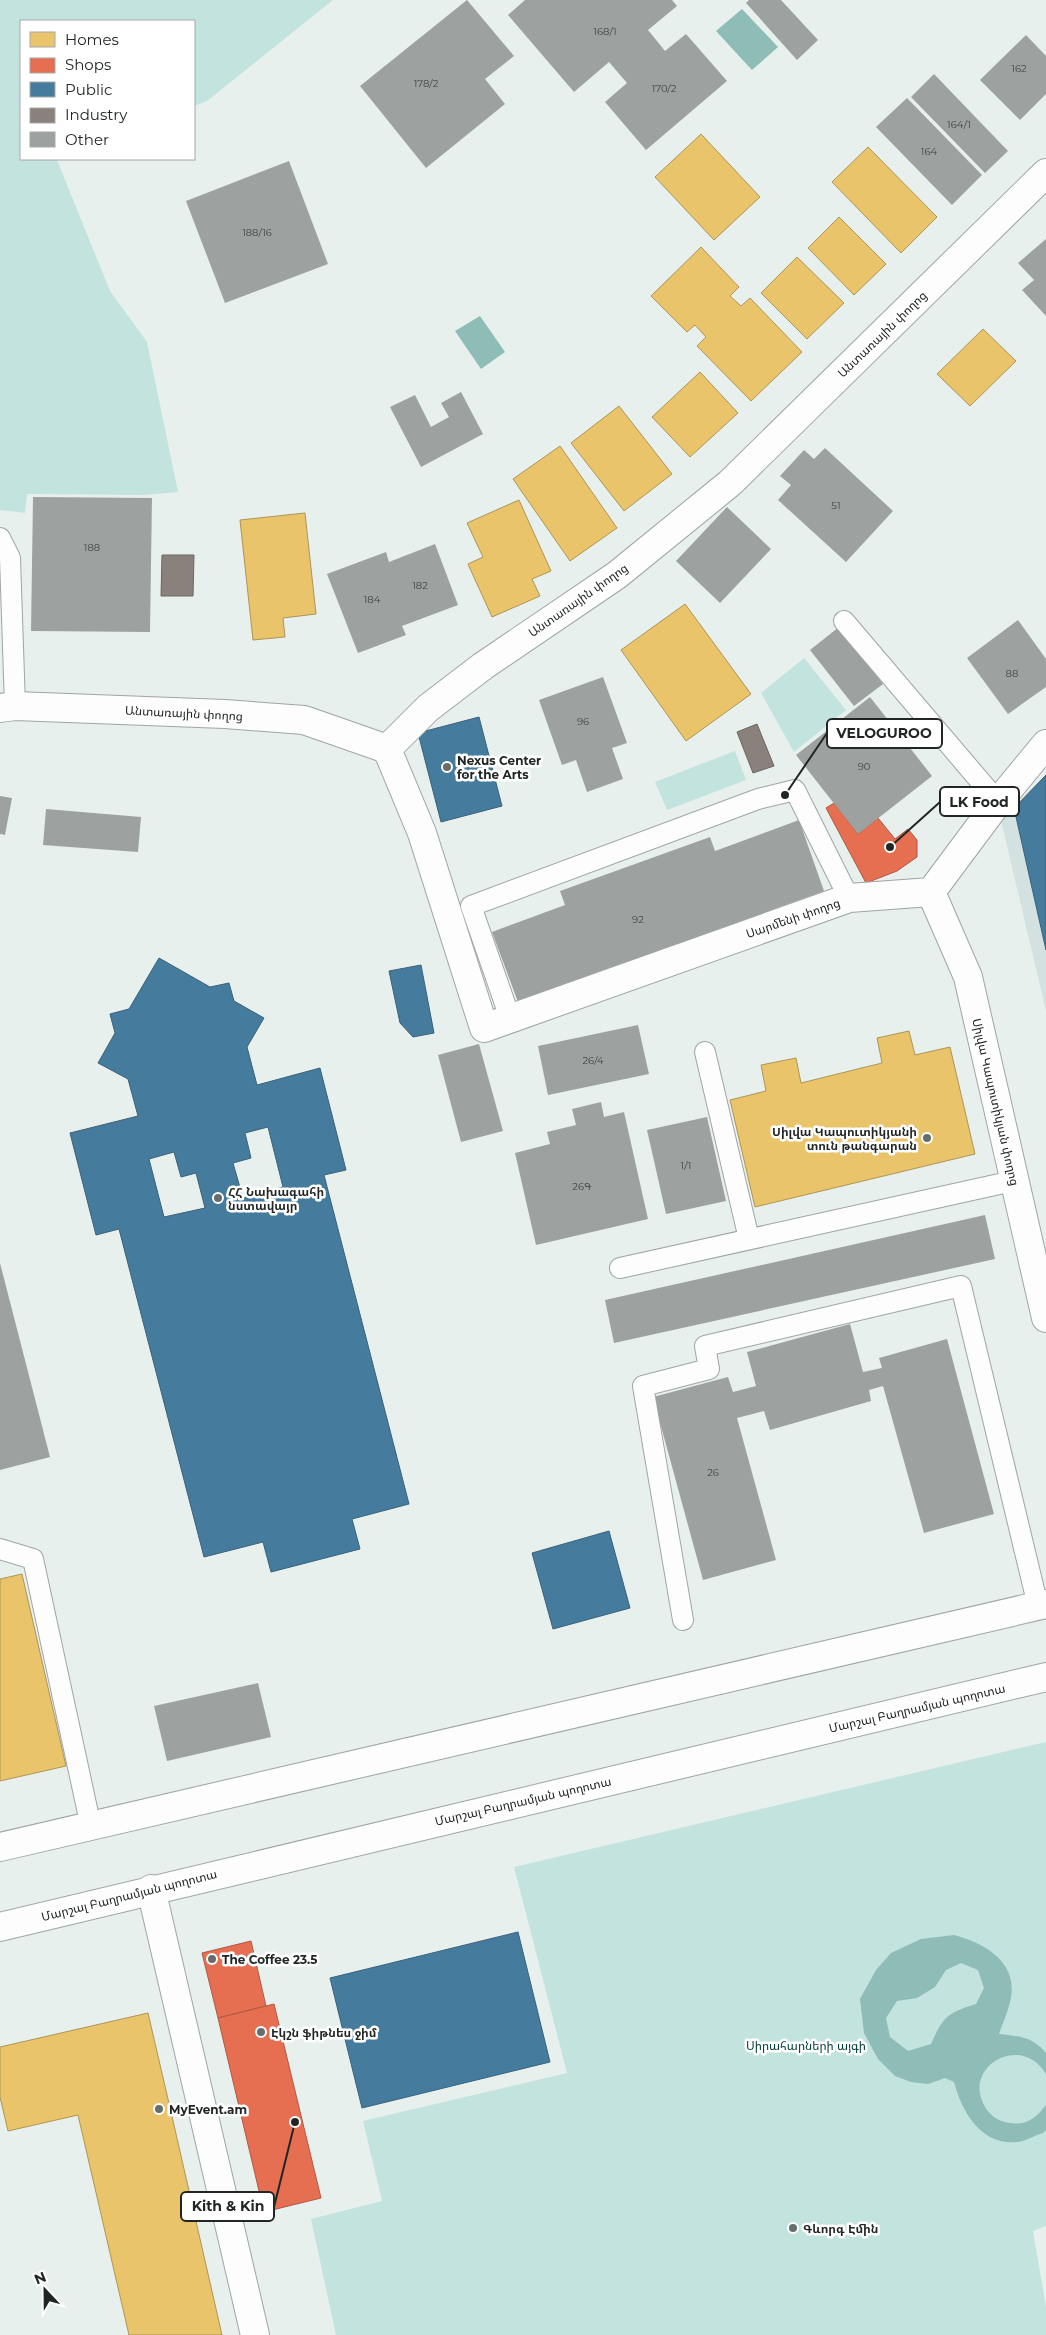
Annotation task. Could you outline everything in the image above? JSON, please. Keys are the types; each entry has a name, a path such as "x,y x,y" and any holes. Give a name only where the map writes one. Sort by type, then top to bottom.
{"street":[{"name":"Անտառային փողոց","path":"7,707 216,714 304,720 387,749 428,708 483,666 617,575 730,483 1046,173"},
{"path":"931,892 998,802 1046,744"},
{"name":"Սարմենի փողոց","path":"387,749 422,833 484,1028 849,898 931,892"},
{"name":"Սիլվա Կապուտիկյան փողոց","path":"931,892 968,977 1013,1181 1046,1318"},
{"path":"0,1847 1042,1605"},
{"name":"Մարշալ Բաղրամյան պողոտա","path":"0,1927 151,1889 1046,1677"},
{"path":"151,1889 255,2335"}],"lane":[{"path":"0,538 10,558 7,707"},
{"path":"844,621 998,802"},
{"path":"510,1018 471,906 758,799 795,790 849,898"},
{"path":"705,1052 749,1239"},
{"path":"620,1268 1013,1181"},
{"path":"683,1620 643,1386 709,1369 705,1346 961,1286 1042,1605"},
{"path":"0,1550 33,1558 91,1827"}],"shaded area":[{"path":"742,9 778,47 752,70 716,31"},
{"path":"480,316 505,352 481,369 455,331"},
{"path":"1046,785 1046,1011 1001,821"},
{"path":"954,1935 965,1938 987,1949 1004,1964 1012,1984 1011,1997 999,2034 1025,2038 1041,2048 1046,2053 1046,2074 1035,2062 1023,2056 1009,2055 997,2060 987,2068 981,2079 980,2092 985,2107 990,2114 1000,2120 1016,2124 1026,2122 1035,2117 1046,2105 1046,2130 1043,2133 1018,2142 1005,2142 994,2139 975,2125 962,2105 954,2082 945,2078 928,2084 911,2082 895,2076 878,2059 864,2033 860,1999 876,1970 891,1953 921,1939","holes":["961,1963 978,1970 984,1988 976,2004 958,2010 947,2017 931,2044 908,2051 890,2037 886,2018 897,2001 917,1998 935,1987 946,1970"]}],"green space":[{"path":"0,0 333,0 207,101 195,106 195,20 20,20 20,160 57,160 110,291 147,342 178,492 144,495 27,494 25,513 0,510"},
{"path":"804,658 846,710 794,752 761,693"},
{"path":"735,751 746,780 667,810 655,782"},
{"name":"Սիրահարների այգի","path":"1046,1742 1046,2226 1033,2231 1046,2307 1046,2335 336,2335 311,2219 382,2201 363,2121 567,2073 514,1867"}],"building: Homes":[{"path":"701,134 760,197 714,240 655,177"},
{"path":"868,147 937,217 901,253 832,182"},
{"path":"839,217 886,264 854,295 808,248"},
{"path":"701,247 739,287 730,296 741,306 750,298 802,352 751,401 697,346 706,337 695,325 687,332 651,296"},
{"path":"797,257 844,303 807,339 761,293"},
{"path":"983,329 1016,361 970,406 937,374"},
{"path":"700,372 738,413 690,457 652,417"},
{"path":"619,406 672,474 624,511 571,443"},
{"path":"560,446 617,528 570,561 513,479"},
{"path":"519,500 551,571 532,579 540,596 492,617 468,564 483,557 467,523"},
{"path":"305,513 316,614 283,618 285,637 253,640 240,520"},
{"path":"685,604 751,694 686,741 621,650"},
{"path":"909,1031 915,1055 950,1047 975,1154 755,1207 730,1100 766,1091 761,1065 796,1058 801,1083 882,1063 877,1038"},
{"path":"22,1574 66,1766 0,1781 0,1579"},
{"path":"148,2013 222,2335 129,2335 78,2115 8,2131 0,2097 0,2047"}],"building: Shops":[{"path":"834,803 858,834 878,818 895,839 908,829 917,840 917,857 897,871 866,883 826,808"},
{"path":"251,1941 266,2006 218,2018 202,1953"},
{"path":"274,2004 321,2198 264,2212 218,2018"}],"building: Public":[{"path":"479,717 502,806 441,822 418,733"},
{"path":"1046,775 1046,950 1014,808"},
{"path":"159,958 210,987 229,983 234,1001 264,1018 247,1047 257,1085 320,1068 346,1170 324,1175 409,1504 352,1519 360,1549 271,1572 263,1542 204,1557 119,1229 96,1235 70,1133 138,1116 128,1079 98,1063 115,1033 110,1014 129,1009","holes":["268,1127 283,1187 243,1198 233,1163 251,1158 245,1133","174,1152 181,1177 196,1173 205,1208 164,1217 149,1159"]},
{"path":"421,965 434,1033 413,1037 400,1023 389,971"},
{"path":"609,1531 630,1608 553,1629 532,1553"},
{"path":"518,1932 550,2062 362,2108 330,1978"}],"building: Industry":[{"path":"162,555 194,555 193,596 161,596"},
{"path":"757,724 774,766 753,773 737,732"}],"building: Other":[{"path":"467,0 514,56 485,79 505,104 426,168 360,86"},
{"path":"525,0 672,0 677,6 648,30 665,51 686,34 727,81 646,150 605,102 627,83 609,62 574,92 508,15"},
{"path":"749,0 781,0 818,40 797,60 746,3"},
{"path":"1026,35 1046,56 1046,94 1020,120 980,80"},
{"path":"934,74 1008,151 985,173 911,97"},
{"path":"907,98 982,175 952,205 876,127"},
{"path":"289,161 328,264 225,303 186,201"},
{"path":"1046,239 1046,316 1022,290 1034,280 1018,263"},
{"path":"461,392 483,434 421,467 390,407 415,395 431,427 449,417 441,403"},
{"path":"825,448 893,511 846,562 778,500 791,485 780,476 804,450 814,459"},
{"path":"33,497 152,498 150,632 31,631"},
{"path":"727,507 771,549 720,603 676,561"},
{"path":"435,544 458,605 402,626 406,635 358,653 327,574 386,552 389,562"},
{"path":"1018,620 1046,659 1046,687 1008,714 967,658"},
{"path":"839,627 883,684 854,706 810,650"},
{"path":"603,677 627,743 612,748 623,779 587,792 576,760 562,765 539,700"},
{"path":"870,697 932,776 858,834 796,755"},
{"path":"0,796 12,798 5,835 0,834"},
{"path":"46,809 141,817 138,852 43,845"},
{"path":"799,820 824,891 518,1002 492,932 565,905 560,891 710,837 715,851"},
{"path":"638,1025 649,1074 548,1095 538,1046"},
{"path":"479,1044 503,1131 461,1142 438,1055"},
{"path":"601,1102 604,1117 624,1112 648,1219 536,1245 515,1153 550,1144 547,1132 576,1125 572,1109"},
{"path":"707,1117 726,1201 666,1214 647,1130"},
{"path":"985,1215 995,1259 614,1343 605,1300"},
{"path":"0,1263 50,1457 0,1470"},
{"path":"850,1324 863,1372 882,1368 879,1358 947,1339 994,1514 924,1533 883,1386 869,1390 871,1401 770,1430 764,1411 737,1418 776,1560 703,1580 653,1397 728,1377 733,1392 756,1386 747,1352"},
{"path":"258,1683 271,1737 167,1761 154,1706"}],"place":[{"name":"Nexus Center for the Arts","path":"447,767"},
{"name":"VELOGUROO","path":"785,795"},
{"name":"LK Food","path":"890,847"},
{"name":"Սիլվա Կապուտիկյանի տուն թանգարան","path":"927,1138"},
{"name":"ՀՀ Նախագահի նստավայր","path":"218,1198"},
{"name":"The Coffee 23.5","path":"212,1959"},
{"name":"Էկշն ֆիթնես ջիմ","path":"261,2032"},
{"name":"MyEvent.am","path":"159,2109"},
{"name":"Kith & Kin","path":"295,2122"},
{"name":"Գևորգ Էմին","path":"793,2228"}]}
